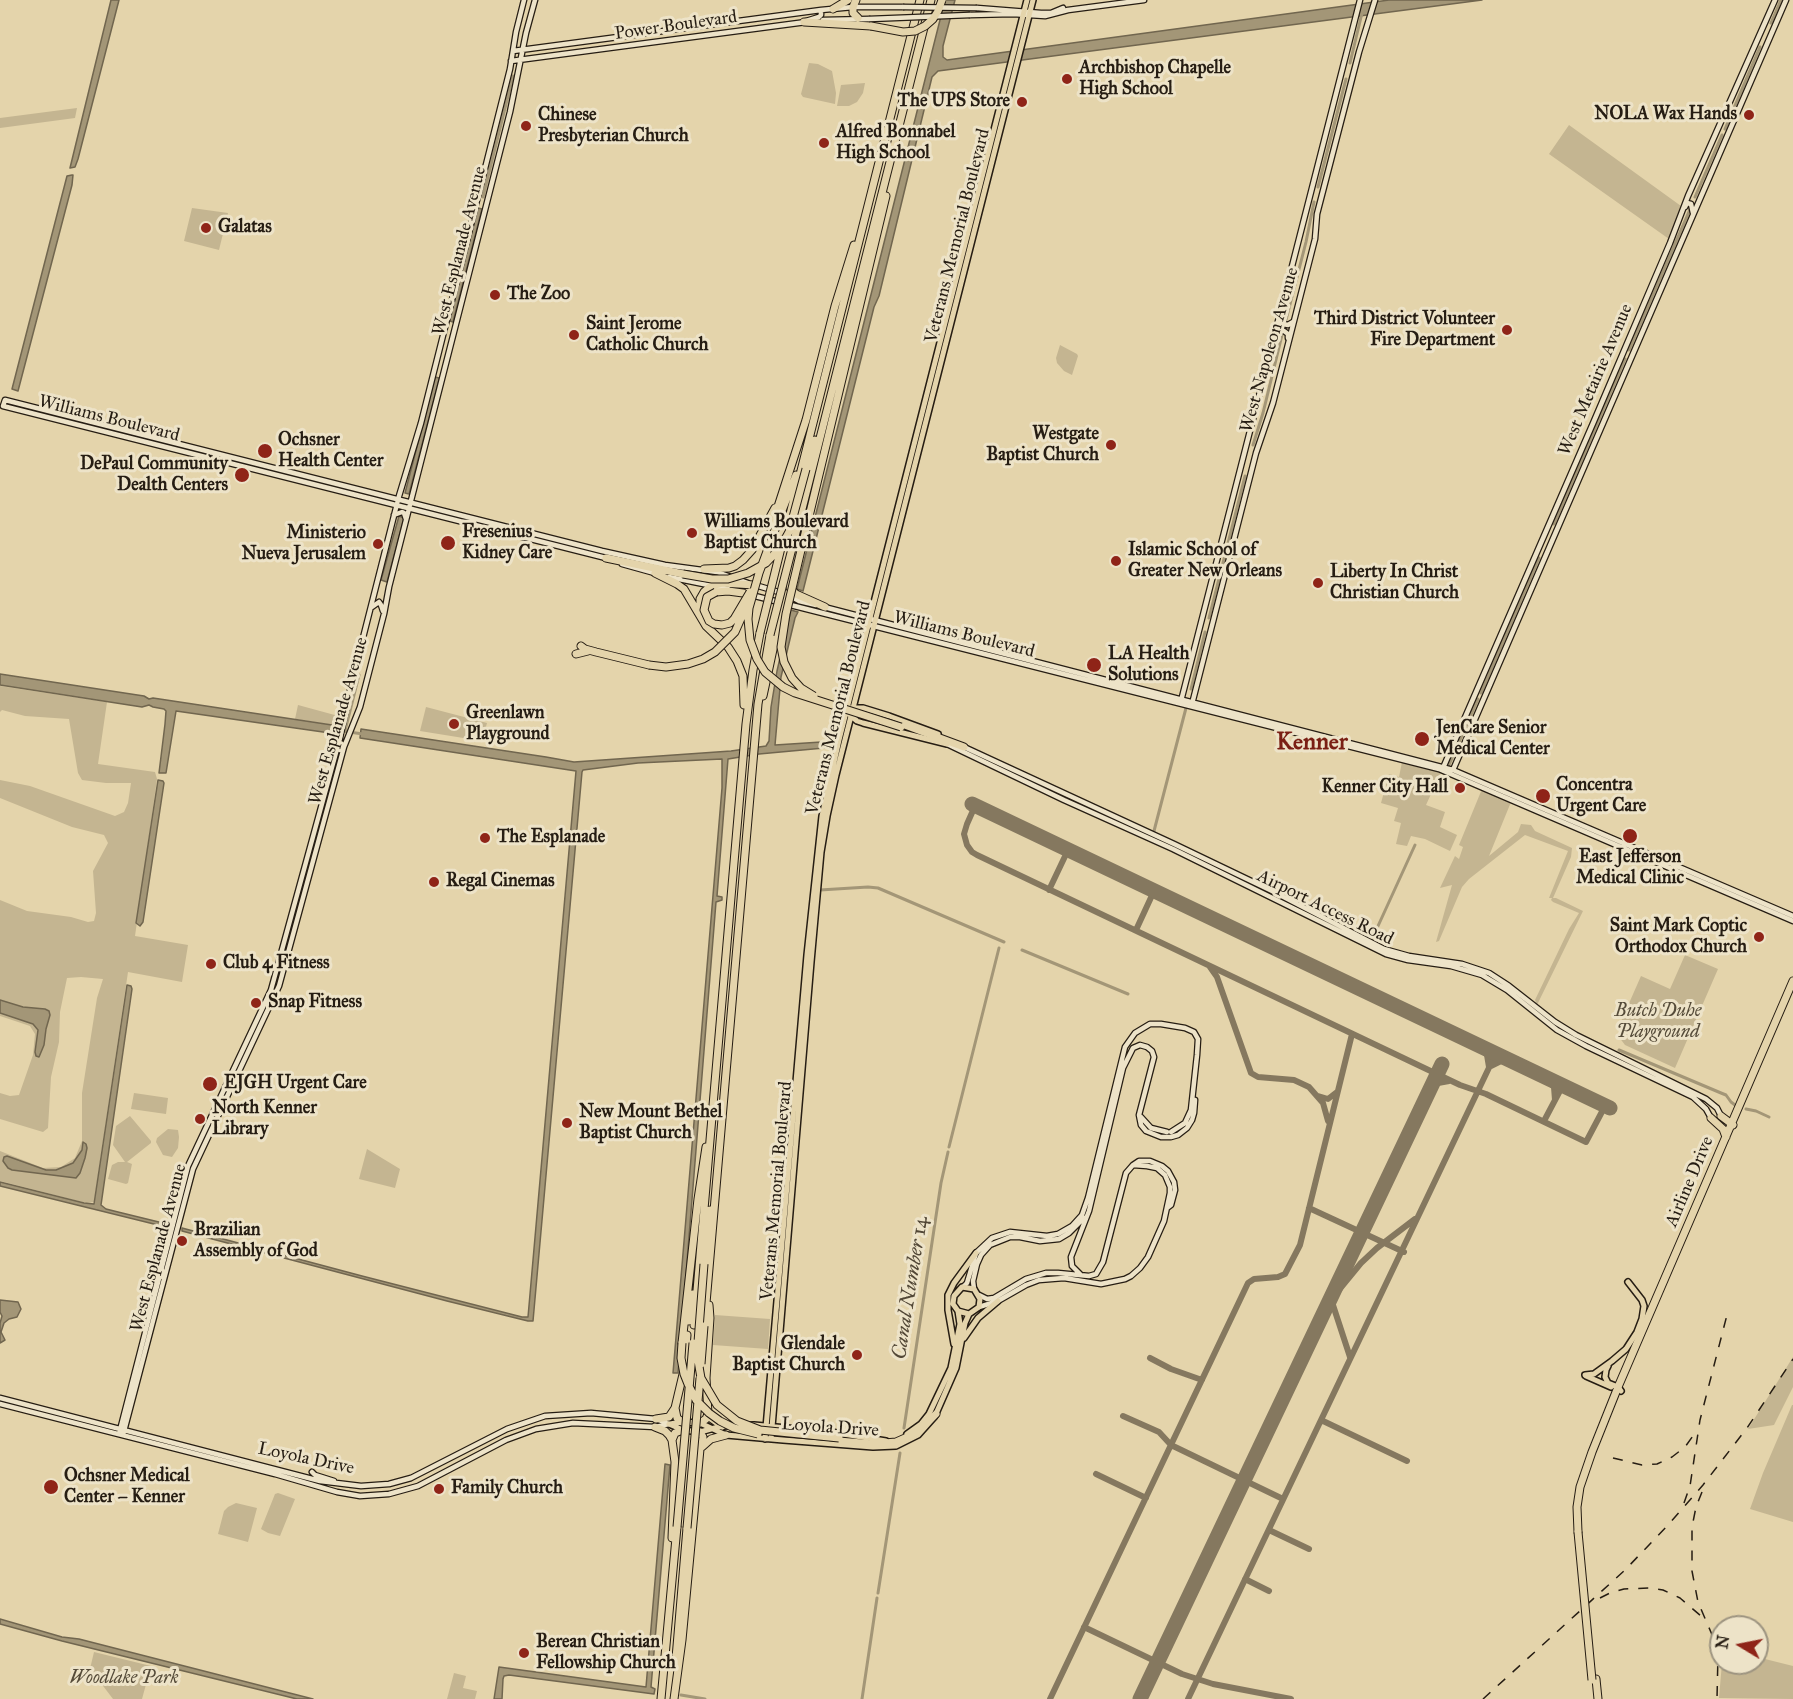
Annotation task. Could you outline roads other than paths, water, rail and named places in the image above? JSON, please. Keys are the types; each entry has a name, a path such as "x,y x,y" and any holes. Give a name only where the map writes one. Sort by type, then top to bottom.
{"highway":[{"path":"661,1699 750,688 760,633 920,0"},
{"path":"673,1699 760,687 770,635 931,0"},
{"path":"804,22 870,22 903,32 915,31 933,19 939,12 942,0"},
{"path":"833,9 852,2 854,13 858,18"},
{"path":"902,116 874,251 806,529 782,637 782,653 786,668 801,688 813,695 964,747"},
{"path":"870,197 835,306 806,420 749,608 750,640 765,672 783,687 795,693 902,726 947,744"},
{"path":"606,558 699,578 728,579 748,573 766,563 780,548 789,532 854,301"},
{"path":"713,589 707,597 704,610 709,621 722,625 730,623 749,590 774,525 789,494 812,430"},
{"path":"819,442 789,583 790,588 796,594 825,607"},
{"path":"704,569 729,568 743,560 752,550 783,496"},
{"path":"655,573 684,589 706,626 728,647 737,660 743,676 744,741"},
{"path":"700,617 700,599 704,592 722,583 749,590"},
{"path":"713,589 749,590"},
{"path":"581,646 585,649 649,665 666,667 688,664 715,652 731,637 745,611 749,590"},
{"path":"754,740 780,617 787,604 783,593"},
{"path":"576,654 596,652"},
{"name":"Airline Drive","path":"1618,1391 1726,1137 1728,1121 1736,1114 1793,981"},
{"name":"Airline Drive","path":"1596,1699 1580,1532 1584,1487 1582,1482 1592,1452 1728,1121 1793,991"},
{"path":"713,1112 703,1163 681,1358 686,1379 696,1400 720,1421 742,1431 839,1440 885,1441"},
{"path":"722,1118 704,1264 697,1355 704,1384 717,1405 737,1421 760,1430 873,1444 896,1442 914,1434 936,1414"},
{"path":"1711,1118 1723,1129 1726,1137"},
{"path":"656,1419 669,1417 675,1408 684,1370 688,1322 700,1253"},
{"path":"700,1423 706,1419 708,1413 706,1378 710,1318 708,1284"},
{"path":"672,1440 682,1426 675,1408"},
{"path":"708,1413 722,1426"},
{"path":"655,1427 666,1431 672,1440 675,1462 671,1582"},
{"path":"673,1699 682,1640 703,1437 700,1432"},
{"path":"700,1449 711,1439 726,1435"}],"main road":[{"path":"525,0 530,2 535,0"},
{"name":"West Esplanade Avenue","path":"122,1432 190,1160 271,990 278,966 333,767 394,515 440,347 510,69 525,0"},
{"name":"West Esplanade Avenue","path":"149,1324 196,1161 278,989 347,739 360,707 383,619 389,586 489,196 535,0"},
{"name":"Veterans Memorial Boulevard","path":"1027,0 1027,13"},
{"name":"Veterans Memorial Boulevard","path":"804,1026 818,844 824,803 834,761 847,733 850,711 863,672 881,577 908,471 921,436 918,432 926,400 931,392 946,343 1011,87 1018,48 1027,13 1033,0"},
{"path":"1027,13 1049,13 1066,7 1120,0"},
{"path":"852,2 871,7 977,8 1049,16 1068,10 1144,0"},
{"name":"West Napoleon Avenue","path":"1181,702 1360,0"},
{"name":"West Napoleon Avenue","path":"1192,705 1249,478 1273,403 1315,239 1323,187 1374,0"},
{"name":"West Metairie Avenue","path":"1442,769 1670,243 1682,210 1775,0"},
{"name":"West Metairie Avenue","path":"1450,771 1544,560 1786,0"},
{"name":"Power Boulevard","path":"513,51 833,9"},
{"path":"804,22 819,17 821,10"},
{"path":"981,14 996,10"},
{"path":"813,11 816,15 813,18"},
{"name":"Power Boulevard","path":"511,62 804,22 858,18 870,22 1027,13"},
{"path":"778,26 775,20 781,15"},
{"path":"760,28 765,17"},
{"path":"737,31 736,25 742,20"},
{"path":"717,34 726,29 719,23"},
{"path":"1765,23 1765,32 1772,31"},
{"path":"639,44 636,41 638,38 657,32"},
{"path":"1757,42 1763,39 1766,43 1765,47"},
{"path":"573,53 570,47 584,42"},
{"path":"557,46 563,50 557,55"},
{"path":"513,51 521,60"},
{"path":"1344,61 1348,68 1356,64"},
{"name":"Veterans Memorial Boulevard","path":"768,1439 778,1290 798,1063 804,1026 821,855 834,782 863,650 891,561 925,427 947,316 1009,73 1014,64"},
{"path":"510,69 513,65 517,65 519,73"},
{"path":"1009,73 1008,86 1011,87"},
{"path":"1341,76 1348,74 1351,82"},
{"path":"1002,122 1006,98 1004,93"},
{"path":"987,159 990,160 991,166"},
{"path":"1314,185 1314,190 1318,192 1323,187"},
{"path":"478,194 482,199 489,196"},
{"path":"977,221 980,201 978,195"},
{"path":"1310,199 1317,198 1319,206"},
{"path":"1682,210 1688,203 1691,204 1694,210 1692,219"},
{"path":"474,209 479,204 484,207 485,212"},
{"path":"974,232 971,229 975,207"},
{"path":"963,278 967,254 964,250"},
{"path":"1280,314 1283,324 1288,325 1293,321"},
{"path":"946,343 943,340 947,316"},
{"path":"444,330 449,326 452,327 451,340"},
{"path":"1275,334 1281,330 1286,332 1288,341"},
{"path":"1626,345 1627,352 1634,350"},
{"path":"440,347 437,371 441,371 445,366"},
{"path":"925,427 921,424 926,400"},
{"name":"Williams Boulevard","path":"4,403 172,449 209,455"},
{"name":"Williams Boulevard","path":"18,407 52,418 54,415 69,420"},
{"name":"Williams Boulevard","path":"82,423 96,423 318,485 337,487"},
{"path":"1248,443 1250,452 1257,450"},
{"path":"912,478 915,450"},
{"path":"209,455 229,460 234,458 397,505 410,506 474,522 713,589"},
{"path":"1240,472 1246,470 1249,472 1249,478"},
{"path":"908,471 906,487 909,490"},
{"path":"405,477 403,494 408,497 413,494"},
{"path":"337,487 399,499 410,506 449,519 474,522"},
{"path":"394,515 403,512 406,519"},
{"path":"891,561 899,522 896,519"},
{"name":"Williams Boulevard","path":"474,522 495,524 654,563 704,569 749,590 787,604 1055,668 1311,737 1375,753 1394,754 1442,769"},
{"path":"1548,526 1549,532 1556,531"},
{"path":"1535,555 1539,551 1543,552 1544,560"},
{"path":"881,577 885,583"},
{"path":"377,585 381,593 385,592 389,586"},
{"name":"Williams Boulevard","path":"749,590 783,593 799,601 991,656 1106,685 1128,686 1181,702"},
{"path":"371,609 376,603 380,603 383,619"},
{"path":"1204,614 1207,622 1213,620"},
{"path":"1199,632 1206,628 1209,637"},
{"path":"863,650 865,653 862,662 863,672"},
{"path":"991,656 996,654 1011,657"},
{"path":"1041,668 1055,668"},
{"path":"1185,686 1188,694 1196,690"},
{"path":"857,695 857,701 863,708"},
{"name":"Williams Boulevard","path":"1192,705 1263,720 1450,771 1793,916"},
{"path":"850,711 863,708 924,728 964,747"},
{"path":"850,711 863,723"},
{"path":"1255,722 1263,720"},
{"path":"847,733 855,724 863,723 947,744"},
{"path":"1311,737 1323,738 1324,736"},
{"name":"Airport Access Road","path":"947,744 1224,873 1386,954 1408,960 1460,968 1489,979 1507,990 1557,1030 1693,1097 1706,1108 1711,1118"},
{"name":"Airport Access Road","path":"964,747 1107,815 1166,840 1384,949 1409,956 1462,964 1489,974 1509,986 1568,1031 1706,1099 1728,1121"},
{"path":"834,761 837,764 834,782"},
{"path":"333,767 335,782"},
{"path":"328,806 332,783 329,779"},
{"name":"Williams Boulevard","path":"1472,780 1793,921"},
{"path":"320,814 320,823 323,825"},
{"path":"310,847 320,837"},
{"path":"304,871 302,885 306,888"},
{"path":"295,904 301,905"},
{"path":"278,966 281,969 280,982"},
{"path":"276,973 275,986 278,989"},
{"path":"271,990 273,994 271,1003"},
{"path":"954,1356 954,1336 947,1306 948,1295 976,1253 992,1238 1005,1233 1017,1232 1047,1236 1058,1234 1072,1226 1082,1215 1127,1042 1138,1030 1148,1025 1189,1029 1198,1039 1194,1113 1188,1126 1180,1133 1162,1138 1146,1131 1141,1125 1139,1117 1154,1057 1150,1049 1140,1045 1135,1047 1124,1064 1087,1216 1071,1260 1074,1270 1082,1276"},
{"path":"250,1033 248,1043 250,1048"},
{"name":"Veterans Memorial Boulevard","path":"770,1417 777,1373 801,1085 803,1035"},
{"path":"246,1041 246,1048 250,1048"},
{"path":"242,1065 245,1055 243,1049"},
{"path":"798,1063 798,1083 801,1085"},
{"path":"1142,1103 1140,1114 1144,1122 1154,1130 1169,1132 1182,1125 1189,1115 1193,1099 1197,1064"},
{"path":"225,1085 228,1090 232,1087"},
{"path":"220,1095 226,1094 226,1099"},
{"path":"794,1111 794,1130 797,1133"},
{"path":"789,1161 790,1177 793,1180"},
{"path":"962,1342 978,1318 998,1301 1026,1285 1039,1280 1065,1278 1106,1284 1134,1274 1150,1253 1164,1221 1170,1187 1165,1175 1152,1166 1133,1166 1124,1176 1099,1272 1091,1276 1046,1273 1022,1281 993,1299 987,1299 974,1289 963,1287"},
{"path":"186,1172 191,1178"},
{"path":"788,1184 791,1186 792,1198"},
{"path":"180,1195 186,1194"},
{"path":"974,1289 973,1281 977,1264 990,1245 1010,1237 1040,1241 1059,1239 1078,1226 1090,1202"},
{"path":"784,1229 784,1248 787,1251"},
{"path":"976,1253 968,1280 956,1292 953,1300 955,1308 969,1314 979,1307 998,1301"},
{"path":"1618,1391 1585,1375 1594,1374 1612,1361 1626,1349 1633,1339 1642,1319 1644,1307 1628,1282"},
{"path":"778,1290 779,1308 782,1311"},
{"path":"979,1307 980,1295"},
{"name":"Loyola Drive","path":"0,1398 20,1406 310,1479 369,1486 411,1478 507,1429 536,1418 572,1413 656,1419 700,1432 722,1426 754,1425 831,1432 885,1441 908,1434 926,1419 935,1404 954,1356 960,1324 958,1311"},
{"name":"Loyola Drive","path":"682,1426 700,1423 726,1435 873,1448 890,1447 906,1442 926,1428 936,1414 956,1368 969,1314"},
{"path":"776,1322 779,1324 780,1335"},
{"path":"773,1354 777,1357 777,1373"},
{"path":"1612,1361 1605,1374 1607,1382 1618,1391"},
{"path":"1607,1382 1614,1383 1622,1378"},
{"name":"Loyola Drive","path":"0,1404 20,1406"},
{"path":"558,1424 558,1418 572,1413"},
{"path":"582,1423 594,1419 597,1414"},
{"path":"596,1424 600,1418 612,1415"},
{"path":"754,1425 770,1417 781,1428"},
{"path":"536,1418 536,1429"},
{"name":"Loyola Drive","path":"134,1435 352,1495 378,1496 410,1489 506,1440 536,1429 558,1424 582,1423 655,1427 669,1424"},
{"path":"506,1440 507,1429"},
{"path":"476,1456 478,1444"},
{"path":"447,1472 448,1460"},
{"path":"312,1472 339,1483"},
{"path":"307,1491 312,1486 320,1486"}],"waterway":[{"path":"1771,23 1781,0"},
{"path":"1350,63 1362,13"},
{"path":"1725,129 1760,47"},
{"path":"483,197 513,76"},
{"path":"1318,187 1346,79"},
{"path":"1695,197 1722,135"},
{"path":"1286,320 1314,202"},
{"path":"1629,350 1691,207"},
{"path":"1253,445 1282,335"},
{"path":"1554,524 1625,359"},
{"path":"1209,618 1245,476"},
{"path":"1481,693 1539,558"},
{"path":"1191,689 1205,632"},
{"path":"345,731 359,675"},
{"path":"1449,765 1478,699"},
{"path":"1154,831 1186,708"},
{"path":"328,729 363,734"},
{"path":"1373,937 1415,845"},
{"path":"820,890 878,888 1004,942"},
{"name":"Canal Number 14","path":"949,1147 999,948"},
{"path":"1022,950 1128,994"},
{"path":"1619,1050 1726,1095 1735,1105"},
{"path":"1746,1109 1769,1117"},
{"name":"Canal Number 14","path":"904,1428 941,1183 948,1152"},
{"name":"Canal Number 14","path":"878,1593 900,1453"},
{"name":"Canal Number 14","path":"862,1699 877,1598"},
{"path":"681,1695 705,1699"}],"railway":[{"path":"1684,1503 1690,1486 1700,1420 1728,1311"},
{"path":"1483,1699 1625,1570 1669,1524 1747,1428 1793,1359"},
{"path":"1613,1458 1642,1465 1657,1464 1672,1457 1685,1447 1695,1433"},
{"path":"1702,1492 1692,1527 1692,1571 1698,1602 1718,1654 1717,1699"},
{"path":"1600,1598 1624,1589 1663,1590 1680,1598 1701,1616"}],"place":[{"name":"Archbishop Chapelle High School","path":"1067,79"},
{"name":"The UPS Store","path":"1022,102"},
{"name":"NOLA Wax Hands","path":"1749,115"},
{"name":"Chinese Presbyterian Church","path":"526,126"},
{"name":"Alfred Bonnabel High School","path":"824,143"},
{"name":"Galatas","path":"206,228"},
{"name":"The Zoo","path":"495,295"},
{"name":"Third District Volunteer Fire Department","path":"1507,330"},
{"name":"Saint Jerome Catholic Church","path":"574,335"},
{"name":"Westgate Baptist Church","path":"1111,445"},
{"name":"Ochsner Health Center","path":"265,451"},
{"name":"DePaul Community Dealth Centers","path":"242,475"},
{"name":"Williams Boulevard Baptist Church","path":"692,533"},
{"name":"Fresenius Kidney Care","path":"448,543"},
{"name":"Ministerio Nueva Jerusalem","path":"378,544"},
{"name":"Islamic School of Greater New Orleans","path":"1116,561"},
{"name":"Liberty In Christ Christian Church","path":"1318,583"},
{"name":"LA Health Solutions","path":"1094,665"},
{"name":"Greenlawn Playground","path":"454,724"},
{"name":"JenCare Senior Medical Center","path":"1422,739"},
{"name":"Kenner City Hall","path":"1460,788"},
{"name":"Concentra Urgent Care","path":"1543,796"},
{"name":"East Jefferson Medical Clinic","path":"1630,836"},
{"name":"The Esplanade","path":"485,838"},
{"name":"Regal Cinemas","path":"434,882"},
{"name":"Saint Mark Coptic Orthodox Church","path":"1759,937"},
{"name":"Club 4 Fitness","path":"211,964"},
{"name":"Snap Fitness","path":"256,1003"},
{"name":"EJGH Urgent Care","path":"210,1084"},
{"name":"North Kenner Library","path":"200,1119"},
{"name":"New Mount Bethel Baptist Church","path":"567,1123"},
{"name":"Brazilian Assembly of God","path":"182,1241"},
{"name":"Glendale Baptist Church","path":"857,1355"},
{"name":"Ochsner Medical Center – Kenner","path":"51,1487"},
{"name":"Family Church","path":"439,1489"},
{"name":"Berean Christian Fellowship Church","path":"524,1653"}],"district":[{"name":"Kenner","path":"1312,743"}],"park label":[{"name":"Butch Duhe Playground","path":"1658,1022"},
{"name":"Woodlake Park","path":"124,1679"}]}
